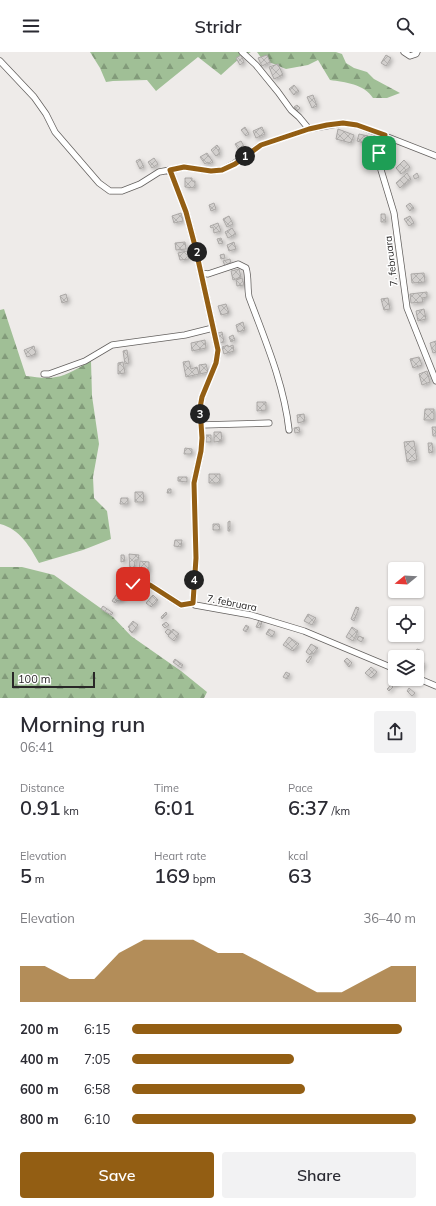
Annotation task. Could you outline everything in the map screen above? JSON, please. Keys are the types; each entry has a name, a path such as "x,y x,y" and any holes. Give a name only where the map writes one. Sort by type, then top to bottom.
{"street":[{"path":"242,52 256,65 291,110 309,129"},
{"path":"404,52 410,56 416,54 417,52"},
{"path":"0,61 34,97 46,114 55,132 99,183 110,191 122,191 140,184 158,172 184,167 211,171 222,170 235,164 261,145 309,129 343,123 357,125 436,156"},
{"name":"7. februara","path":"385,135 378,160 394,213 407,308 436,382"},
{"name":"7. februara","path":"170,170 186,212 218,350 216,363 200,408 201,451 194,483 196,558 193,603 195,605 251,615 304,632 388,666"},
{"path":"201,273 208,274 238,264 246,268 249,297 276,370 286,406 289,430"},
{"path":"44,374 49,374 81,363 112,345 185,335 213,328"},
{"path":"201,425 269,423"},
{"path":"127,583 150,585 181,605 193,603"},
{"path":"424,681 436,686"}],"green space":[{"path":"90,52 251,52 241,57 221,75 198,57 156,91 147,80 106,82 100,68"},
{"path":"257,52 336,52 342,54 346,63 354,68 367,72 374,79 400,93 387,98 373,98 365,90 354,84 330,80 318,60 308,65 286,69 262,59"},
{"path":"4,309 26,376 52,378 69,373 91,361 92,396 99,444 93,477 94,498 107,511 111,539 83,550 39,563 24,539 19,534 7,526 0,524 0,310"},
{"path":"0,567 22,567 54,575 113,617 131,636 181,671 207,692 204,698 0,698"}],"building":[{"path":"241,55 244,62 240,65 236,58"},
{"path":"267,55 270,62 262,66 258,58"},
{"path":"386,55 391,58 386,66 381,63"},
{"path":"278,64 283,75 274,79 269,67"},
{"path":"294,85 299,91 294,95 289,89"},
{"path":"313,95 317,106 312,108 307,97"},
{"path":"297,105 300,108 297,111 294,107"},
{"path":"245,127 249,134 246,136 241,130"},
{"path":"262,127 265,134 256,138 253,131"},
{"path":"338,129 354,135 351,143 336,139"},
{"path":"359,134 368,136 367,144 357,141"},
{"path":"241,141 245,148 240,152 235,144"},
{"path":"217,145 220,149 218,150 220,154 216,156 211,150"},
{"path":"207,153 213,162 209,164 208,162 205,164 200,157"},
{"path":"154,158 158,164 152,168 148,162"},
{"path":"140,159 144,167 140,169 136,161"},
{"path":"404,160 410,167 401,174 396,168"},
{"path":"407,173 411,179 400,188 396,183"},
{"path":"417,173 419,177 415,179 413,176"},
{"path":"185,178 192,178 192,181 195,181 195,188 185,187"},
{"path":"214,203 216,209 211,211 209,205"},
{"path":"410,203 414,208 410,211 406,206"},
{"path":"181,213 183,221 174,223 172,216"},
{"path":"381,214 385,214 386,222 381,222"},
{"path":"229,216 233,224 227,227 223,219"},
{"path":"410,216 414,223 409,226 404,219"},
{"path":"218,223 221,231 214,233 213,227 211,228 210,226"},
{"path":"232,228 236,234 228,238 225,232"},
{"path":"221,238 223,243 219,244 217,239"},
{"path":"185,242 186,249 176,250 175,243"},
{"path":"234,242 236,249 229,251 227,245"},
{"path":"187,251 189,259 180,260 178,253"},
{"path":"224,254 225,258 221,259 220,255"},
{"path":"230,259 231,264 225,266 223,261"},
{"path":"239,269 241,277 233,280 231,271"},
{"path":"424,273 425,282 412,283 411,274"},
{"path":"242,278 244,285 237,286 236,280"},
{"path":"427,292 427,297 422,298 423,302 411,303 410,294"},
{"path":"66,294 68,301 62,303 60,296"},
{"path":"388,298 390,309 384,310 381,299"},
{"path":"226,304 229,313 221,315 218,306"},
{"path":"424,309 426,319 418,321 416,311"},
{"path":"243,322 245,330 238,332 236,325"},
{"path":"222,332 224,342 220,343 218,333"},
{"path":"233,335 235,340 231,342 229,337"},
{"path":"205,340 206,348 192,351 191,343"},
{"path":"436,341 436,352 433,353 430,343"},
{"path":"228,345 228,347 233,345 234,351 224,354 222,347"},
{"path":"34,346 36,354 27,357 24,350"},
{"path":"127,350 129,363 125,364 123,351"},
{"path":"419,357 422,365 413,368 410,359"},
{"path":"189,361 191,369 197,367 199,374 186,377 183,362"},
{"path":"123,362 125,373 118,374 118,363"},
{"path":"206,364 208,372 200,374 199,365"},
{"path":"427,371 430,382 422,385 419,374"},
{"path":"257,402 266,402 266,410 257,411"},
{"path":"425,409 434,409 434,420 424,420"},
{"path":"304,414 305,421 298,423 297,415"},
{"path":"299,427 300,432 295,433 294,428"},
{"path":"432,427 436,427 436,436 433,436"},
{"path":"214,432 221,432 222,441 214,442"},
{"path":"206,435 211,435 211,442 206,442"},
{"path":"414,441 417,460 407,462 404,442"},
{"path":"428,443 432,443 433,452 429,453"},
{"path":"185,448 192,449 192,454 184,454"},
{"path":"209,474 220,474 220,483 209,483"},
{"path":"178,477 187,477 187,482 178,481"},
{"path":"168,489 171,489 171,493 167,493"},
{"path":"135,492 143,492 144,502 135,502"},
{"path":"121,498 128,498 128,504 120,504"},
{"path":"230,521 230,531 228,531 228,522"},
{"path":"213,524 219,524 220,530 213,530"},
{"path":"175,540 182,540 181,547 174,546"},
{"path":"129,554 139,555 138,560 135,560 134,571 130,571"},
{"path":"121,555 124,555 125,561 121,562"},
{"path":"140,561 149,562 149,571 139,570"},
{"path":"118,592 124,596 120,601 118,600 115,603 112,601"},
{"path":"153,595 158,600 151,607 146,603"},
{"path":"103,606 113,613 111,615 101,609"},
{"path":"356,607 359,608 354,621 351,619"},
{"path":"166,612 167,614 162,619 161,617"},
{"path":"308,614 316,618 312,625 304,621"},
{"path":"259,620 262,622 260,628 256,627"},
{"path":"133,621 138,625 132,633 128,627"},
{"path":"166,622 169,625 165,628 162,625"},
{"path":"246,625 249,627 246,632 243,630"},
{"path":"352,627 358,631 353,641 346,637"},
{"path":"168,629 171,631 168,635 165,632"},
{"path":"173,629 179,634 174,641 168,636"},
{"path":"269,629 275,632 272,637 266,634"},
{"path":"359,636 364,638 361,642 357,639"},
{"path":"289,637 299,644 293,651 283,645"},
{"path":"311,644 318,648 313,654 311,653 310,655 306,652"},
{"path":"310,656 312,657 308,663 306,661"},
{"path":"347,658 352,663 349,667 344,661"},
{"path":"175,659 183,665 181,668 173,662"},
{"path":"371,667 377,672 371,678 365,673"},
{"path":"286,672 290,674 287,679 283,677"},
{"path":"390,686 393,687 389,691 387,689"},
{"path":"409,688 415,693 412,696 407,691"}],"route":[{"path":"133,584 150,585 155,587 184,606 193,603 196,558 194,483 201,451 202,438 200,408 202,397 216,363 218,350 186,212 170,170 184,167 211,171 222,170 235,164 261,145 309,129 343,123 357,125 385,135 379,153"}]}
